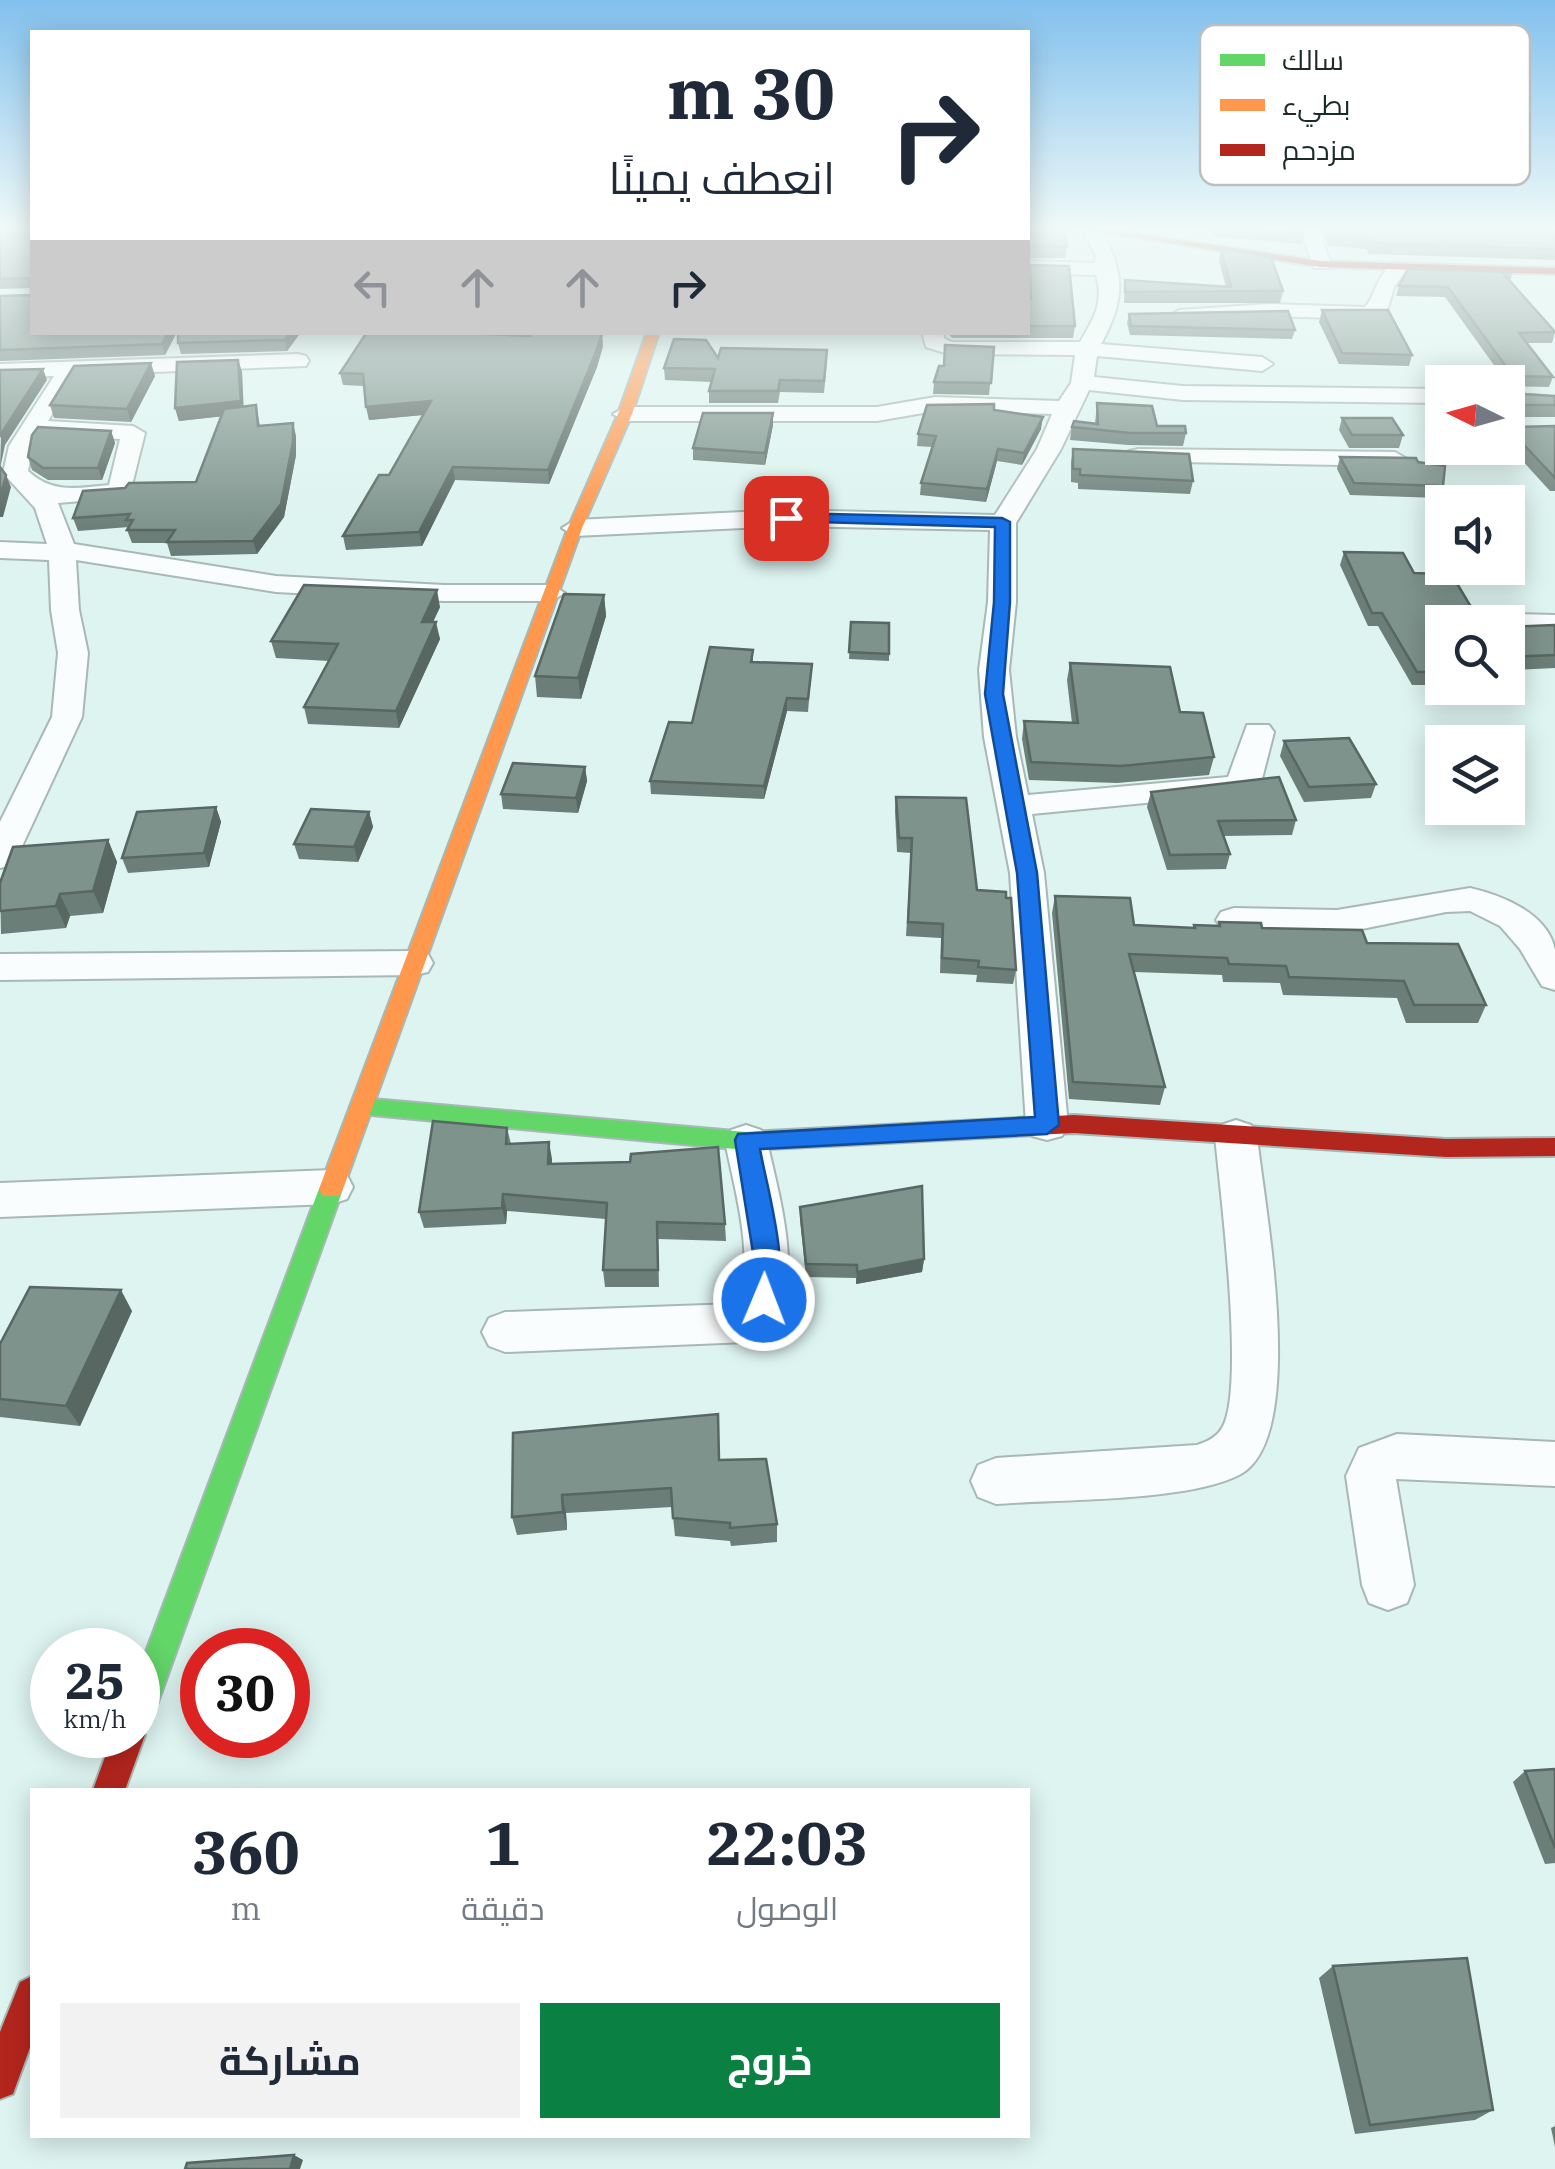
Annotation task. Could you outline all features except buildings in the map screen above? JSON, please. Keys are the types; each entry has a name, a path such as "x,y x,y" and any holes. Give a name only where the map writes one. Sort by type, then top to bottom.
{"street":[{"path":"1047,1125 1027,873 994,694 1002,602 1002,522 1059,450 1087,349 1103,329"},
{"path":"160,1653 575,528 625,414 652,335"},
{"path":"933,335 934,342 948,348 1087,349 1262,364"},
{"path":"0,371 298,361"},
{"path":"0,856 67,717 73,653 65,610 62,550 56,524 20,483 16,473 17,459 32,427 71,366"},
{"path":"625,414 877,414 936,404 1182,393 1425,396"},
{"path":"20,483 63,497 120,492 133,433 32,427"},
{"path":"1108,454 1413,459"},
{"path":"575,528 786,518 1002,522"},
{"path":"0,550 42,554 62,550 276,584 444,593 551,593"},
{"path":"1525,623 1555,624"},
{"path":"1015,806 1236,786 1248,773 1258,732"},
{"path":"1234,920 1326,923 1433,902 1475,899 1510,914 1539,947 1555,977"},
{"path":"0,967 415,964"},
{"path":"361,1106 746,1140 1106,1125 1446,1148 1555,1147"},
{"path":"996,1481 1197,1467 1218,1462 1234,1452 1247,1433 1254,1409 1253,1331 1236,1136"},
{"path":"505,1332 747,1323 764,1300 767,1259 746,1140"},
{"path":"0,1200 332,1186"},
{"path":"1388,1585 1371,1476 1377,1464 1397,1456 1555,1464"},
{"path":"110,1788 121,1758"},
{"path":"0,2081 30,1999"}],"traffic: fast":[{"path":"361,1106 746,1141 848,1136"},
{"path":"160,1653 331,1189"}],"traffic: slow":[{"path":"331,1189 575,528 625,414 652,335"}],"traffic: jam":[{"path":"848,1136 1074,1124 1446,1148 1555,1147"},
{"path":"110,1788 121,1758"},
{"path":"0,2081 30,1999"}],"route":[{"path":"764,1300 767,1259 746,1140 1047,1125 1027,873 994,694 1002,602 1002,522 786,518"}]}
